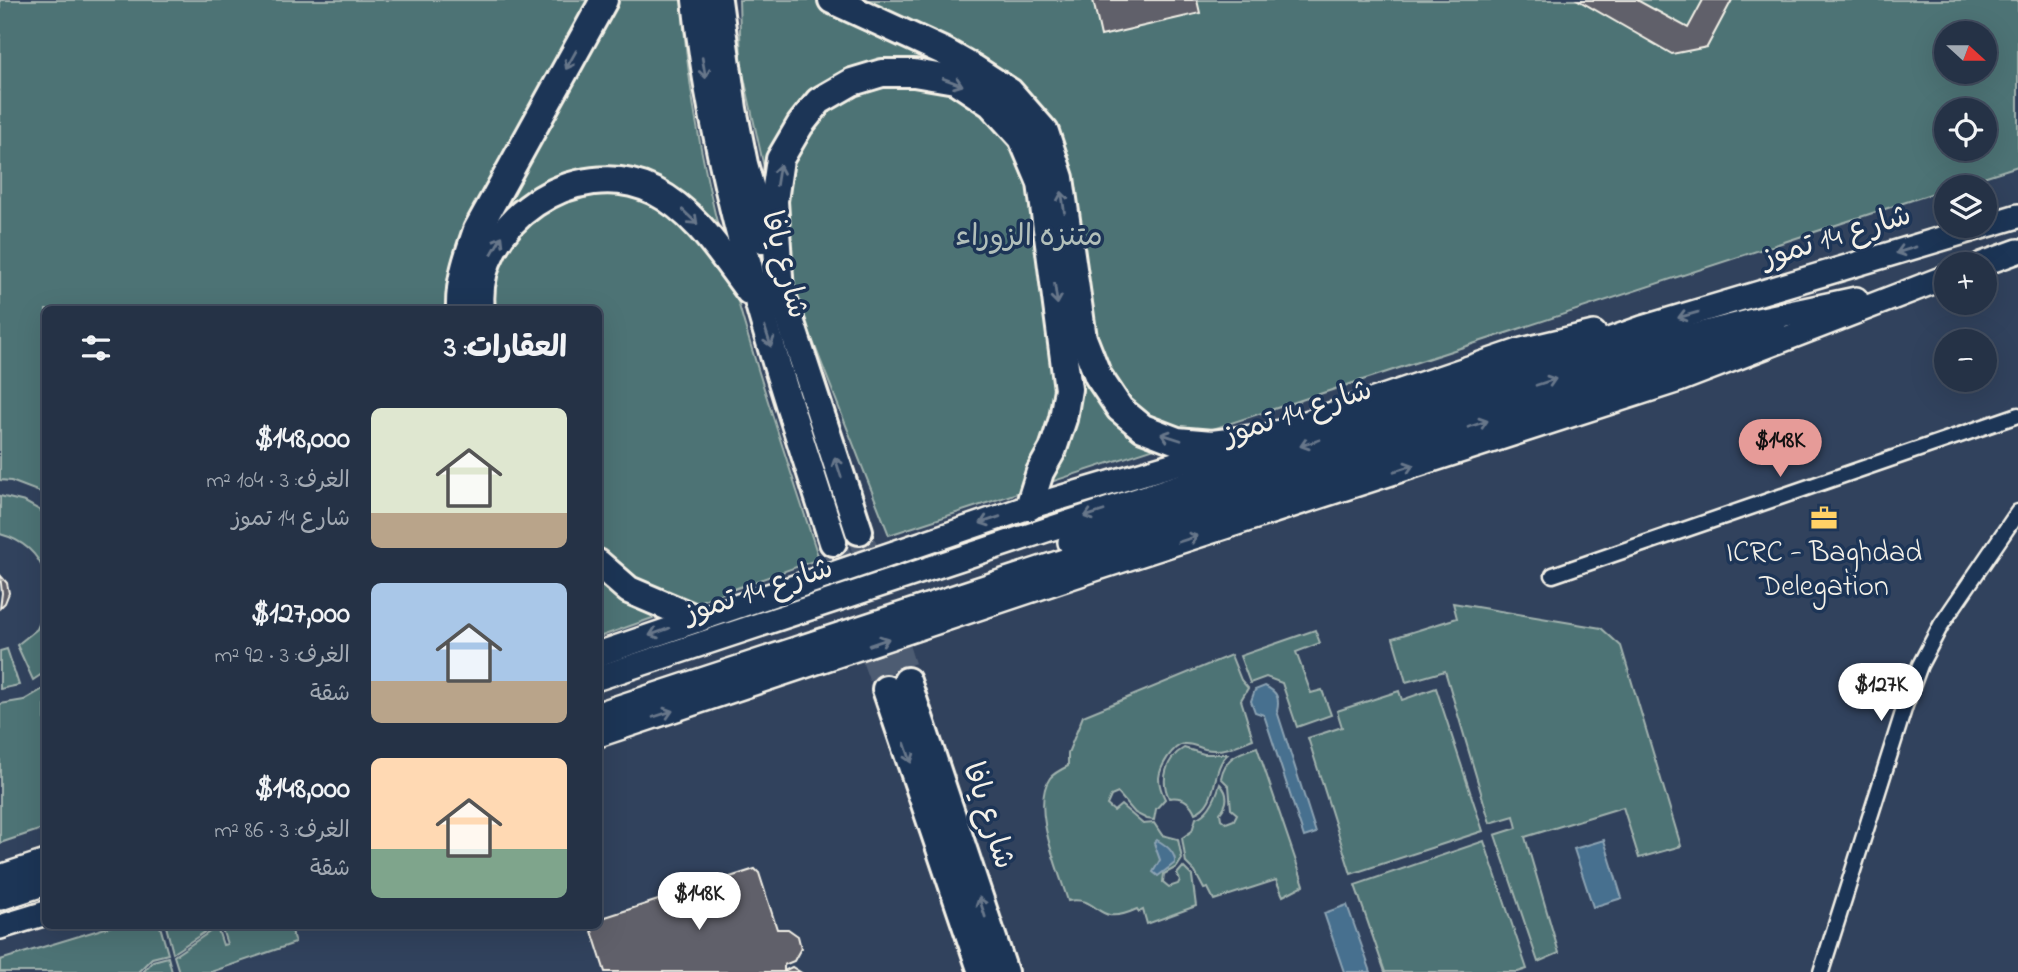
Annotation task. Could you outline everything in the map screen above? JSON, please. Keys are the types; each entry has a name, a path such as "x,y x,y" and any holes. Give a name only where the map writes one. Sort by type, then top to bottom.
{"highway":[{"path":"460,306 465,264 477,230 604,0"},
{"name":"شارع يافا","path":"696,0 702,59 726,179 768,297 859,531"},
{"name":"شارع يافا","path":"718,0 733,109 768,297 833,542"},
{"path":"832,0 973,68 1010,92 1045,132 1060,178 1083,338 1098,376 1120,409 1143,428 1177,441 1212,444 1262,438"},
{"path":"768,297 774,201 780,159 800,125 819,101 852,82 882,73 914,73 955,80 991,104 1022,138 1041,183 1068,388 1060,429 1053,449 1040,471 1029,507"},
{"path":"481,306 485,268 498,240 520,214 542,198 565,187 595,180 624,181 652,190 677,204 768,297"},
{"path":"602,567 628,590 697,619"},
{"name":"شارع يافا","path":"982,972 897,685 1004,972"}],"main road":[{"name":"شارع 14 تموز","path":"602,677 1446,398 1642,328 2018,216"},
{"path":"1997,259 2018,251"},
{"path":"602,712 1730,342 1934,281"},
{"path":"602,734 1101,567 1679,380 1934,281"},
{"name":"شارع 14 تموز","path":"602,697 1658,345 1934,281"},
{"path":"602,653 1029,507 1262,438 1545,343 1593,333 1642,328"},
{"path":"0,877 42,863"},
{"path":"0,898 42,884"},
{"path":"0,927 42,914"}],"street":[{"path":"1553,575 2018,415"},
{"path":"1821,972 1872,806 1920,665 1941,625 2018,512"}],"green space":[{"path":"0,0 682,0 689,72 715,214 753,353 819,559 602,636 602,306 42,306 42,493 11,481 0,480"},
{"name":"متنزه الزوراء","path":"739,0 2018,0 2018,166 1990,175 1934,175 1934,193 889,535 789,280 741,64"},
{"path":"0,496 25,502 42,511 42,568 28,548 0,534"},
{"path":"1453,603 1601,628 1621,646 1681,846 1639,858 1623,807 1525,837 1559,953 1538,962 1495,835 1517,828 1514,816 1490,823 1445,671 1406,682 1393,638 1457,618"},
{"path":"42,618 42,674 33,680 17,645 37,629"},
{"path":"1315,630 1320,643 1296,652 1311,693 1322,690 1331,715 1297,727 1282,683 1266,677 1250,683 1240,656"},
{"path":"7,649 19,685 0,689 0,651"},
{"path":"1231,655 1241,680 1248,688 1241,700 1253,739 1218,750 1187,744 1175,749 1160,773 1165,799 1156,809 1154,820 1135,813 1118,793 1111,796 1107,805 1114,811 1121,805 1143,824 1154,823 1162,835 1178,839 1182,859 1177,867 1164,874 1163,882 1169,887 1178,884 1180,880 1177,874 1183,867 1192,876 1196,906 1147,924 1143,910 1112,915 1079,900 1068,901 1048,839 1043,805 1050,778 1068,766 1068,753 1083,716"},
{"path":"1436,688 1483,831 1351,874 1308,738 1342,727 1337,711 1399,691 1402,700"},
{"path":"42,690 42,829 0,843 0,704 24,700"},
{"path":"1257,747 1304,885 1283,896 1276,880 1214,900 1208,888 1204,889 1195,872 1186,863 1182,838 1192,831 1196,818 1208,809 1220,784 1226,800 1220,813 1221,819 1226,823 1234,820 1237,814 1231,809 1229,786 1221,778 1223,771 1233,757"},
{"path":"1184,748 1204,754 1228,754 1222,760 1208,802 1195,813 1185,800 1169,798 1166,791 1166,770 1173,758"},
{"path":"1484,841 1527,969 1518,972 1385,972 1355,885"},
{"path":"102,929 161,929 168,954 152,958 138,972 0,972 0,960"},
{"path":"167,929 209,929 173,953"},
{"path":"214,929 218,929 223,945 227,944 222,929 291,929 295,943 211,972 179,972 174,956"},
{"path":"168,957 172,972 143,972 153,961"}],"water":[{"path":"1265,686 1277,696 1277,711 1316,833 1304,837 1264,715 1255,712 1251,701 1255,690"},
{"path":"1157,840 1172,852 1175,859 1175,863 1158,876 1153,872 1160,860 1154,843"},
{"path":"1604,840 1622,898 1593,907 1574,849"},
{"path":"1347,905 1371,972 1344,972 1324,913"}],"building":[{"path":"1093,0 1197,0 1200,13 1101,36"},
{"path":"1578,0 1637,0 1688,28 1703,0 1732,0 1707,47 1672,54"},
{"path":"0,575 7,583 9,593 0,608 2,593"},
{"path":"755,869 759,873 777,929 788,929 798,936 801,948 794,961 784,965 784,971 792,967 800,972 605,972 592,931 602,929 602,918"}],"tunnel":[{"path":"859,531 907,681"},
{"path":"833,542 886,689"}],"place":[{"name":"ICRC - Baghdad Delegation","path":"1824,518"}]}
